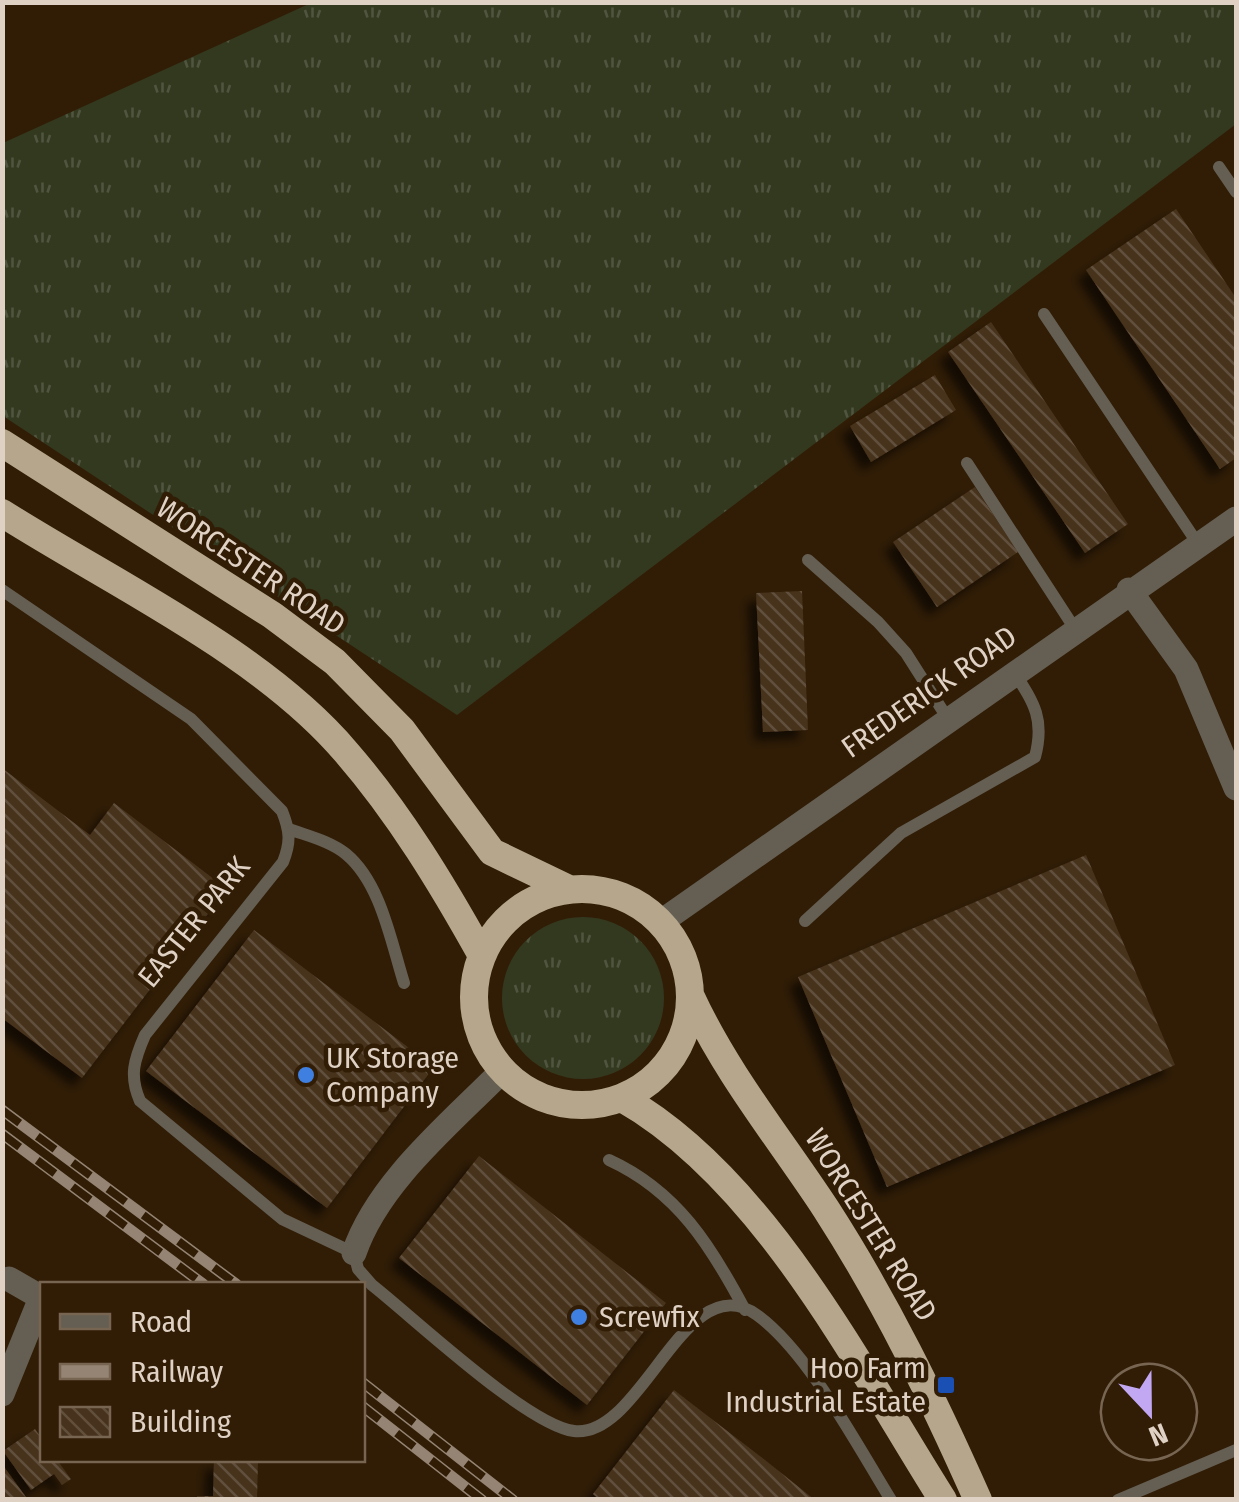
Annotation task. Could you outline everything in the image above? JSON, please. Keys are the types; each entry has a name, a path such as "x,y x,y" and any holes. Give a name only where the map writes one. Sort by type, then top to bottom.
{"highway":[{"name":"WORCESTER ROAD","path":"2,443 272,615 335,662 402,730 492,852 569,889 622,896 660,922 683,956 690,996 709,1036 828,1212 914,1356 978,1500"},
{"path":"2,513 217,644 345,750 438,876 481,954"},
{"name":"WORCESTER ROAD","path":"569,889 541,896 516,910 496,930 481,954 474,982 474,1009 480,1036 502,1071 536,1095 570,1105 622,1098 639,1090 674,1053 686,1026 690,996"},
{"path":"622,1098 683,1136 755,1216 824,1313 944,1500"}],"street":[{"name":"FREDERICK ROAD","path":"660,922 1236,519"},
{"path":"1130,590 1186,668 1236,788"},
{"path":"354,1254 384,1202 417,1159 502,1071"},
{"path":"10,1279 40,1297"},
{"path":"2,1394 40,1303"}],"lane":[{"path":"1220,167 1236,192"},
{"path":"1044,314 1198,544"},
{"path":"968,464 1076,629"},
{"path":"808,560 878,622 906,653 948,719"},
{"path":"2,590 192,719 282,811 289,828 332,844 361,870 380,908 404,983"},
{"path":"805,921 902,833 1035,757 1041,732 1039,710 1014,672"},
{"name":"EASTER PARK","path":"289,828 290,845 283,862 144,1035 132,1081 140,1101 282,1219 354,1254 358,1269 372,1285 515,1400 556,1427 578,1432 597,1429 615,1417 693,1321 712,1310 744,1310"},
{"path":"610,1160 639,1174 677,1205 700,1232 744,1310 754,1312 771,1329 817,1384 891,1500"},
{"path":"1118,1500 1236,1450"}],"green space":[{"path":"311,3 1236,3 1236,124 457,715 3,416 3,143"},
{"path":"583,917 614,923 640,941 658,967 664,998 658,1029 640,1055 614,1073 583,1079 552,1073 526,1055 508,1029 502,998 508,967 526,941 552,923"}],"building":[{"path":"1176,209 1236,298 1236,458 1220,469 1086,270"},
{"path":"991,322 1128,524 1085,553 948,352"},
{"path":"935,375 956,410 871,462 850,426"},
{"path":"975,487 1018,552 937,607 893,542"},
{"path":"802,591 808,730 763,732 756,593"},
{"path":"2,768 90,835 114,803 227,889 82,1078 2,1018"},
{"path":"1086,855 1175,1065 887,1187 798,977"},
{"path":"254,930 434,1067 327,1208 146,1071"},
{"path":"479,1156 666,1303 587,1405 399,1258"},
{"path":"674,1390 815,1500 600,1500 593,1494"},
{"path":"35,1429 40,1436 40,1462 58,1462 71,1479 62,1485 54,1474 31,1490 3,1451"},
{"path":"214,1462 258,1462 257,1500 197,1500 197,1496 213,1496"},
{"path":"2,1464 28,1500 2,1500"}],"railway":[{"path":"2,1110 233,1282"},
{"path":"2,1134 200,1282"},
{"path":"365,1384 513,1500"},
{"path":"365,1408 482,1500"}],"place":[{"name":"UK Storage Company","path":"306,1075"},
{"name":"Screwfix","path":"579,1317"},
{"name":"Hoo Farm Industrial Estate","path":"946,1385"}]}
